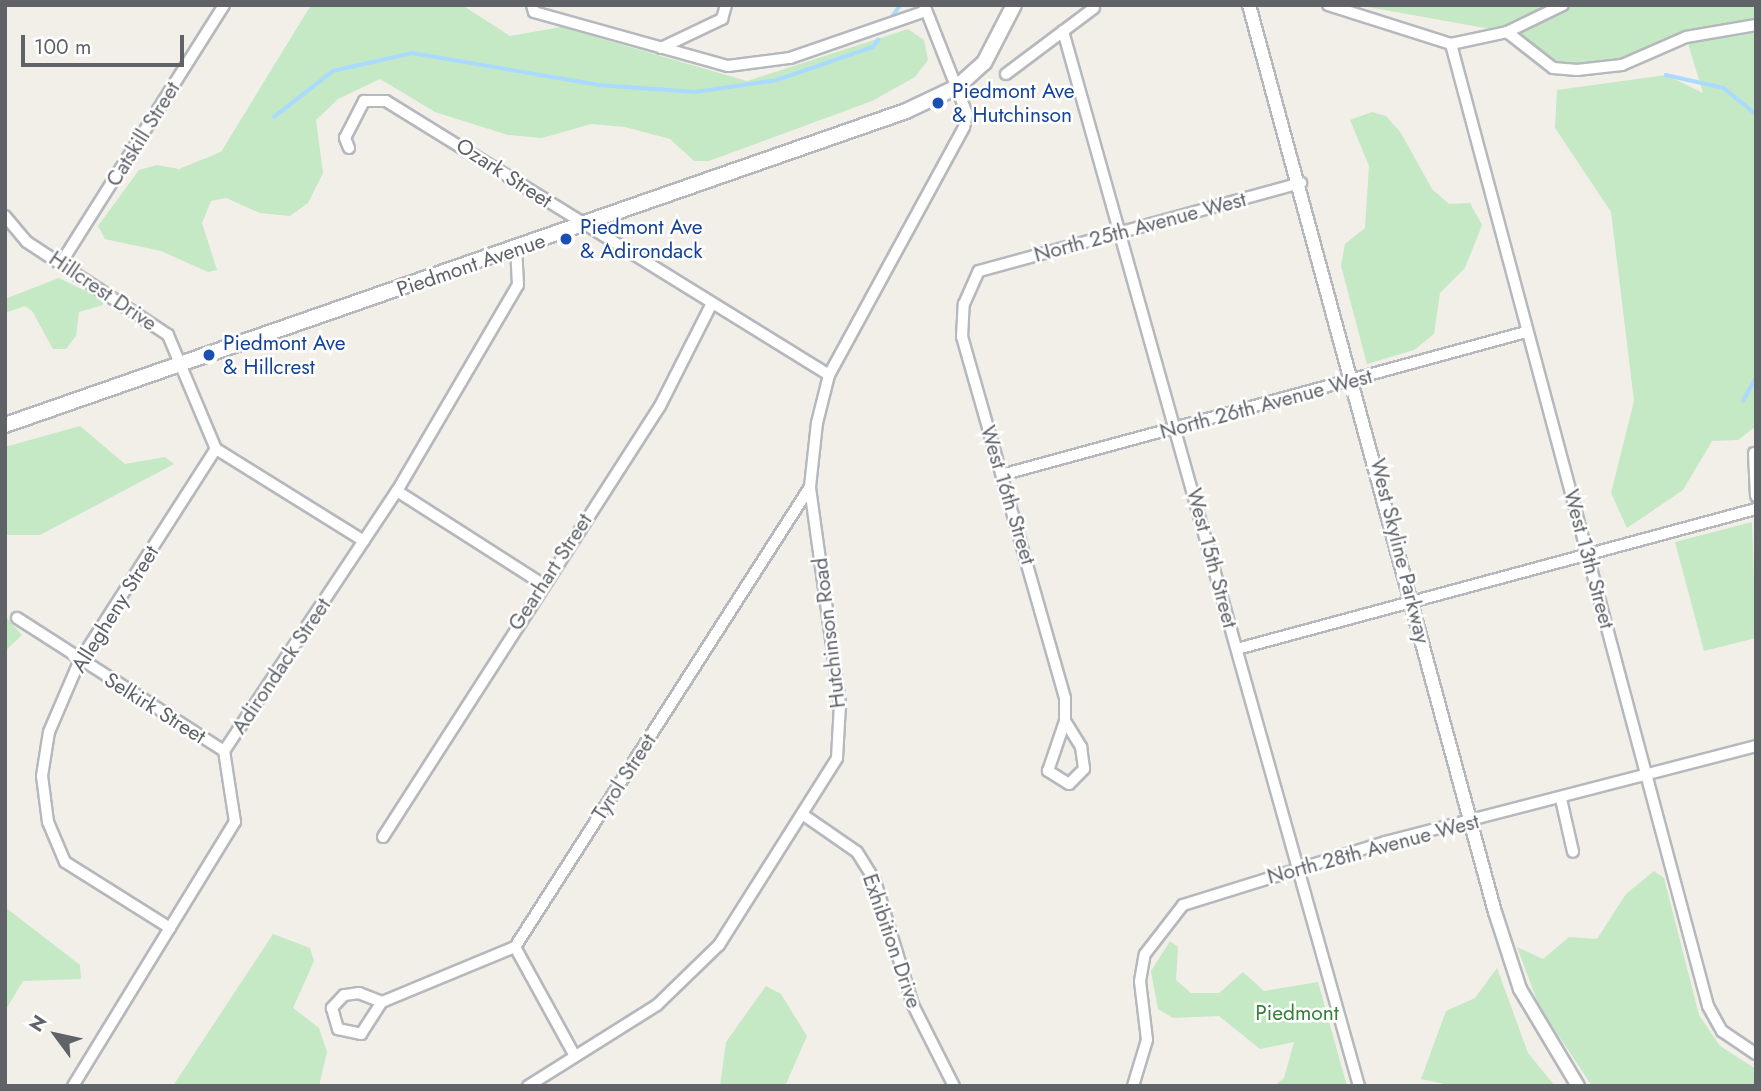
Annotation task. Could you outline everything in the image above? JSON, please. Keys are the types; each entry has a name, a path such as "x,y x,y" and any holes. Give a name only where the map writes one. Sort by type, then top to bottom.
{"main road":[{"name":"Piedmont Avenue","path":"5,425 586,226 957,87 998,43 1014,5"}],"street":[{"name":"Catskill Street","path":"61,263 224,5"},
{"path":"532,5 534,12 728,66 778,59 925,8"},
{"path":"661,48 722,19 726,5"},
{"name":"West Skyline Parkway","path":"1249,5 1356,381 1470,822 1520,989 1578,1086"},
{"path":"1328,5 1451,44 1507,32 1563,5"},
{"name":"Hutchinson Road","path":"528,1086 657,1005 719,945 805,816 837,758 840,704 810,487 829,375 964,127 967,114 925,8"},
{"path":"1006,74 1094,8"},
{"path":"1507,32 1553,68 1577,70 1622,65 1686,37 1756,25"},
{"name":"West 15th Street","path":"1063,30 1125,233 1359,1086"},
{"name":"West 13th Street","path":"1451,44 1708,1006 1722,1031 1756,1054"},
{"name":"Ozark Street","path":"349,148 345,138 364,101 387,101 711,305 829,375"},
{"name":"North 25th Avenue West","path":"979,271 1301,183"},
{"name":"Hillcrest Drive","path":"5,216 27,242 168,335 216,449"},
{"name":"Adirondack Street","path":"73,1086 235,822 224,751 397,491 518,285 516,250"},
{"name":"West 16th Street","path":"979,271 964,304 962,337 1005,474 1065,698 1065,721 1048,771 1069,784 1084,769 1081,747 1065,721"},
{"name":"Gearhart Street","path":"383,837 541,583 660,406 711,305"},
{"name":"North 26th Avenue West","path":"1005,474 1356,381 1526,332"},
{"path":"216,449 365,541"},
{"name":"Allegheny Street","path":"170,928 65,862 48,822 42,776 49,732 79,662 216,449"},
{"path":"1754,453 1756,496"},
{"name":"Tyrol Street","path":"515,947 810,487"},
{"path":"397,491 541,583"},
{"path":"1237,649 1412,599 1756,509"},
{"name":"Selkirk Street","path":"17,618 79,662 224,751"},
{"name":"North 28th Avenue West","path":"1133,1086 1146,1040 1148,1008 1140,981 1145,954 1162,927 1183,905 1297,867 1756,746"},
{"path":"1560,799 1573,852"},
{"name":"Exhibition Drive","path":"805,816 857,852 875,881 913,1005 954,1086"},
{"path":"383,1002 359,993 344,995 332,1008 338,1029 361,1034 383,1002 515,947 575,1056"}],"green space":[{"path":"311,5 462,5 510,36 561,27 747,81 908,29 924,40 928,60 915,77 872,101 709,161 694,161 670,139 625,127 591,124 542,138 508,135 435,112 380,79 338,99 316,120 323,173 308,203 290,216 260,213 226,198 211,201 202,223 217,270 208,272 161,251 105,239 98,226 139,170 157,165 179,169 221,152"},
{"path":"1357,5 1756,5 1756,426 1738,440 1712,441 1683,490 1627,528 1611,493 1634,401 1611,212 1555,128 1557,90 1666,75 1703,93 1686,37 1633,62 1553,68 1507,32"},
{"path":"1372,112 1386,116 1401,133 1432,189 1449,204 1470,203 1482,225 1465,268 1440,293 1434,334 1414,350 1367,364 1341,266 1345,244 1365,228 1369,166 1350,120"},
{"path":"59,278 104,300 103,305 79,312 76,336 66,349 53,349 32,311 25,306 5,313 5,299"},
{"path":"80,426 125,464 165,457 174,464 40,535 5,535 5,447"},
{"path":"1752,522 1756,638 1704,651 1675,542"},
{"path":"5,616 22,635 5,651"},
{"path":"1654,871 1664,878 1699,1015 1720,1046 1756,1069 1756,1086 1592,1086 1539,1006 1517,947 1543,959 1569,937 1597,939 1626,894"},
{"path":"5,907 80,965 81,979 23,981 5,1011"},
{"path":"273,934 310,948 314,961 293,1008 319,1028 327,1052 319,1086 173,1086"},
{"name":"Piedmont","path":"1170,941 1178,947 1176,980 1191,993 1219,993 1243,972 1264,991 1318,982 1347,1086 1274,1086 1284,1078 1294,1042 1260,1049 1219,1016 1173,1018 1158,1009 1151,971"},
{"path":"1497,968 1528,1053 1555,1086 1454,1086 1421,1079 1446,1011 1475,998"},
{"path":"766,986 781,994 807,1036 785,1086 720,1086 726,1042"}],"waterway":[{"path":"890,20 900,5"},
{"path":"274,117 333,71 412,53 599,85 695,92 777,80 873,47 878,40"},
{"path":"1666,75 1724,88 1756,114"},
{"path":"1743,401 1756,378"}],"place":[{"name":"Piedmont Ave & Hutchinson","path":"938,103"},
{"name":"Piedmont Ave & Adirondack","path":"566,239"},
{"name":"Piedmont Ave & Hillcrest","path":"209,355"}]}
